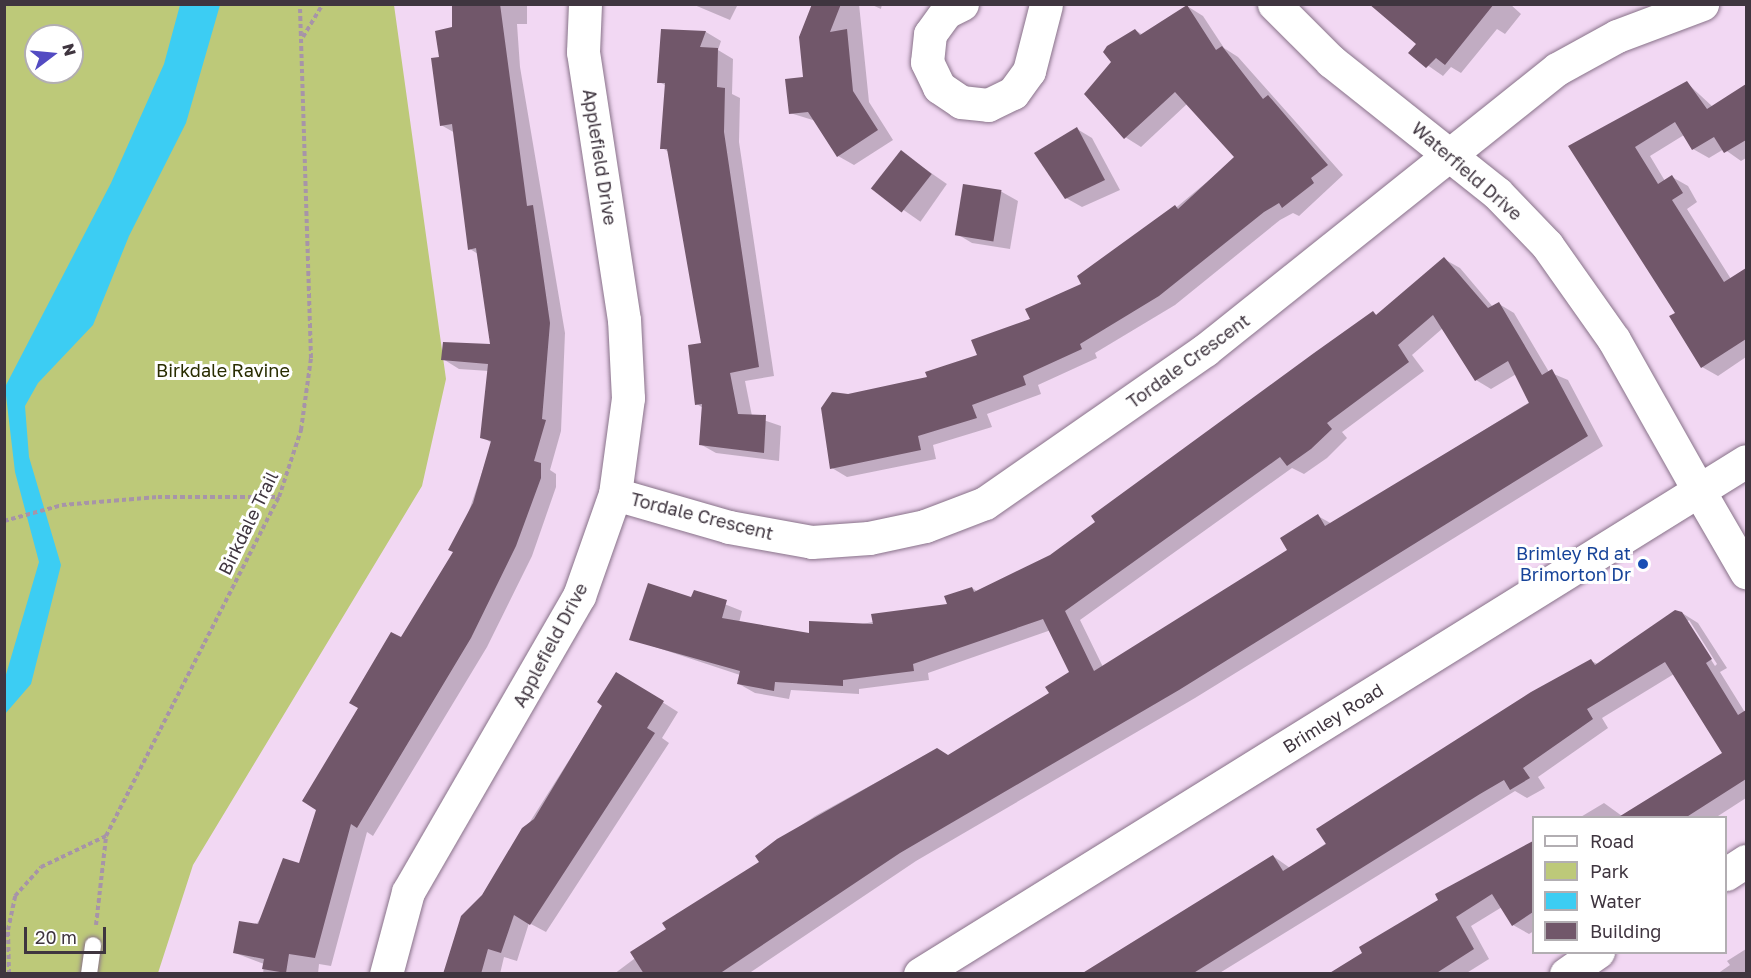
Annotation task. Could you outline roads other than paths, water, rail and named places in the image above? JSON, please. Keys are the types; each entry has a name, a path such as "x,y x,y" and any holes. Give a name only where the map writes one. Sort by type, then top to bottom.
{"street":[{"name":"Applefield Drive","path":"386,974 408,892 579,596 615,494 628,398 624,320 583,52 585,4"},
{"path":"962,4 946,12 930,34 927,62 939,87 961,102 988,105 1013,93 1029,71 1045,4"},
{"name":"Waterfield Drive","path":"1274,4 1331,61 1449,153 1547,245 1614,340 1746,572"},
{"name":"Tordale Crescent","path":"615,494 729,526 812,542 869,538 925,526 985,503 1205,350 1334,251 1449,153 1557,69 1617,36 1702,4"},
{"name":"Brimley Road","path":"920,974 1746,461"},
{"path":"1727,873 1746,861"}],"lane":[{"path":"89,974 93,945"}],"water":[{"path":"180,5 220,5 186,123 129,236 93,325 38,383 25,406 29,457 61,565 31,684 5,714 5,678 39,562 15,472 5,387 111,183 164,64"}],"place":[{"name":"Brimley Rd at Brimorton Dr","path":"1643,564"}],"park label":[{"name":"Birkdale Ravine","path":"223,370"}]}
